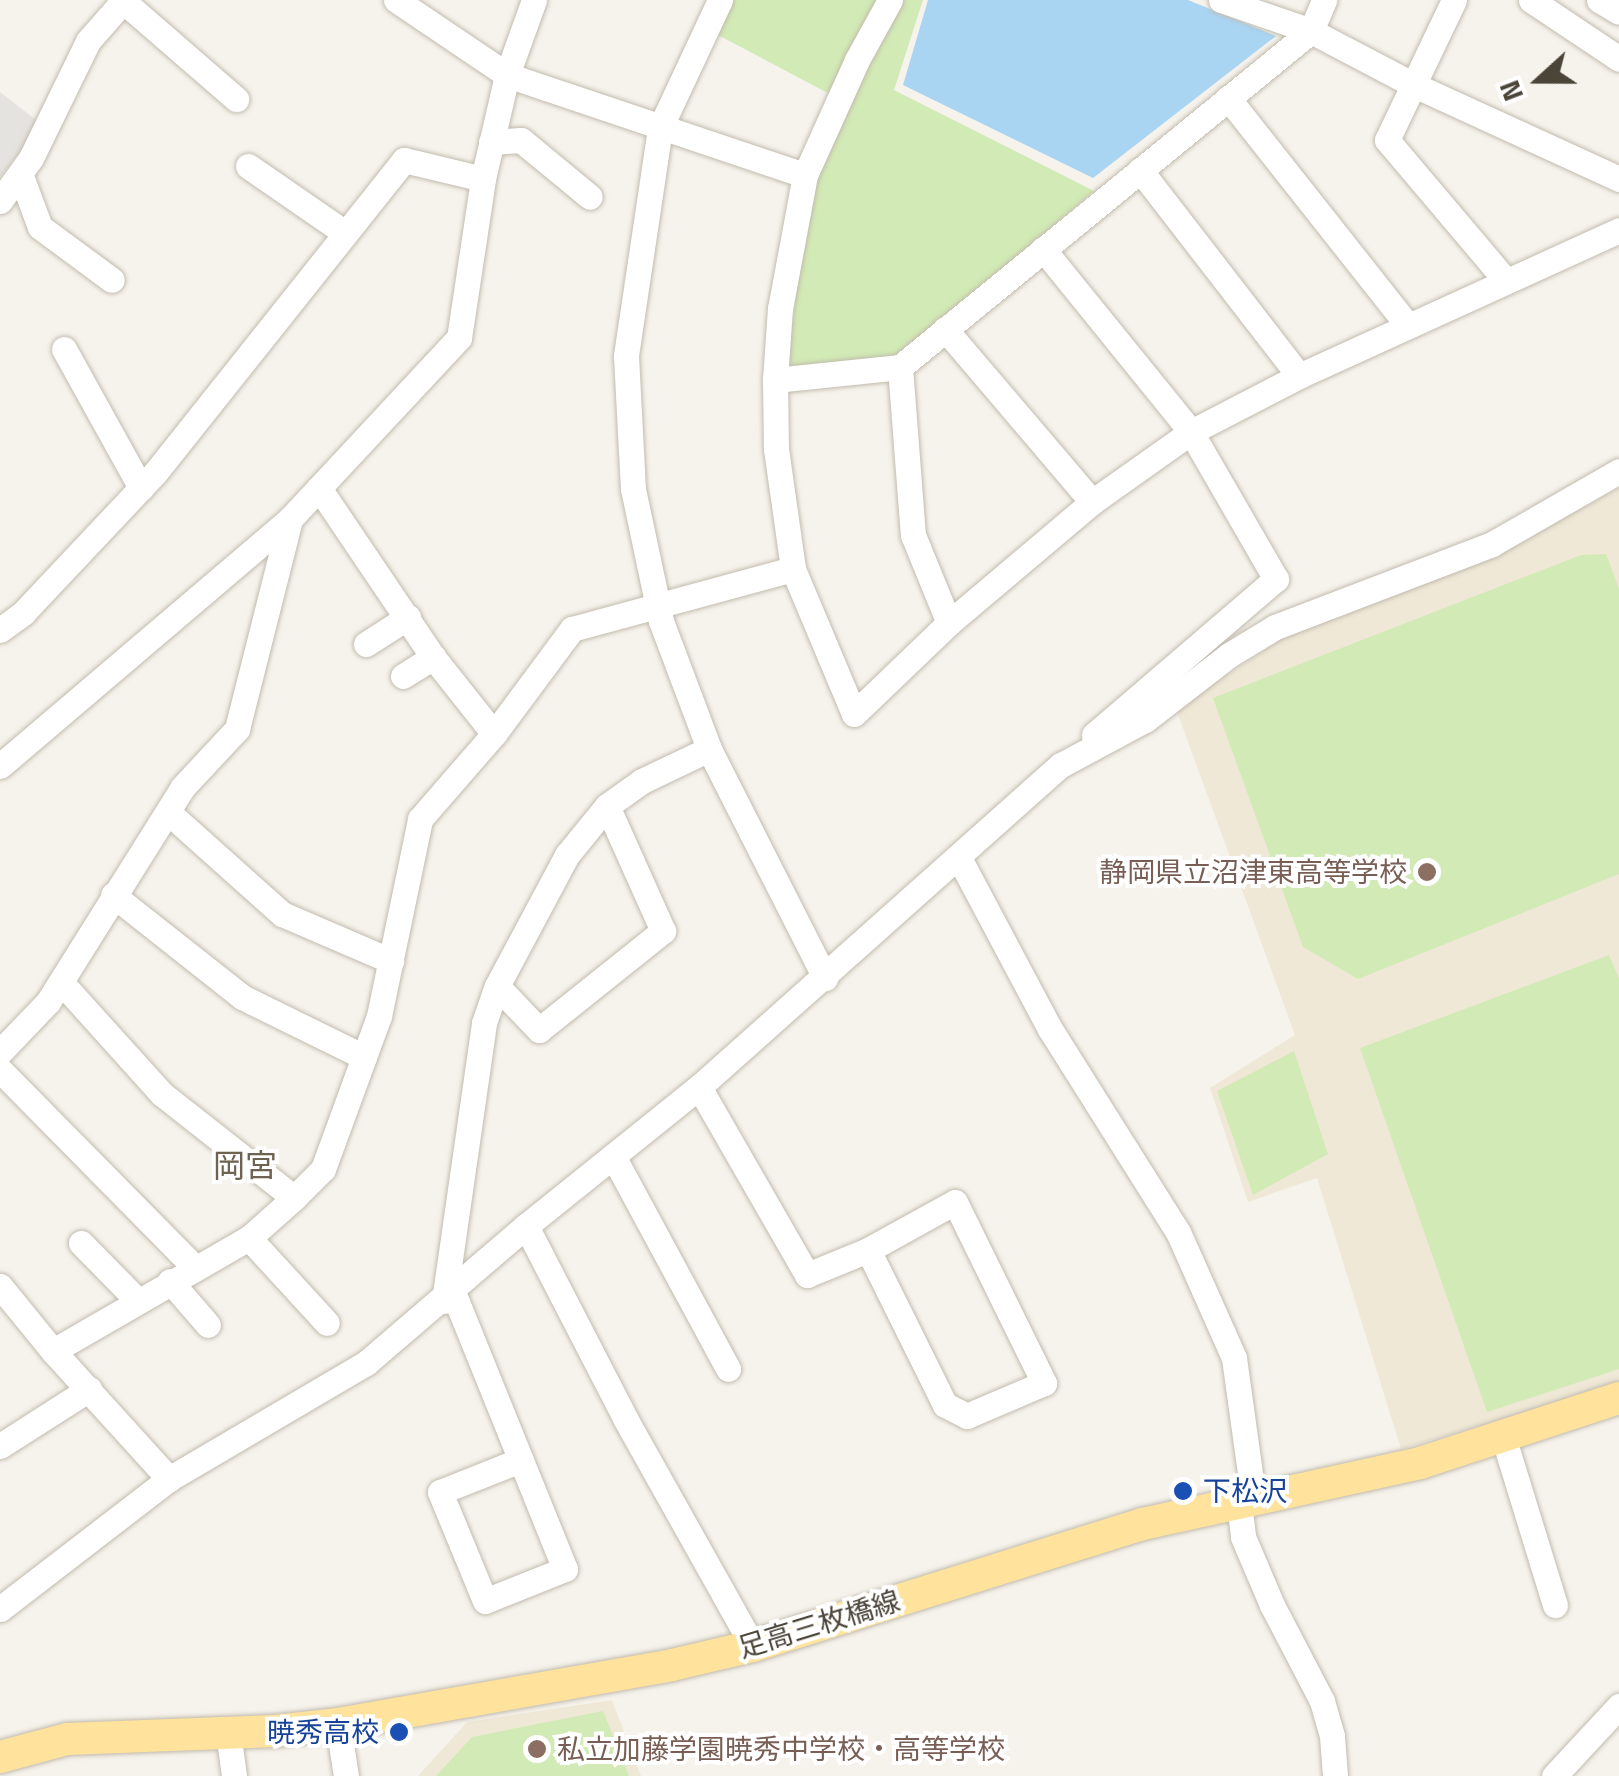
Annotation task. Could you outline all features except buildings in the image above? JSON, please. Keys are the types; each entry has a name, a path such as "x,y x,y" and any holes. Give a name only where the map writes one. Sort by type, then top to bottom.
{"main road":[{"name":"足高三枚橋線","path":"0,1757 67,1739 338,1724 754,1646 1143,1524 1365,1478 1619,1398"}],"street":[{"path":"0,201 21,176 88,41 124,0 236,98"},
{"path":"396,0 507,75 805,175"},
{"path":"0,766 290,519 459,338 483,179 507,75 534,0"},
{"path":"720,0 660,128 626,356 633,489 658,606 709,749 825,978"},
{"path":"890,0 857,60 805,175 780,308 775,380 776,449 793,569 854,714 949,623 1092,502 1191,432 1298,376 1619,230"},
{"path":"1221,0 1310,31 1414,85 1619,179"},
{"path":"775,380 900,367 1310,31 1324,0"},
{"path":"1454,0 1387,140 1506,282"},
{"path":"1532,0 1619,59"},
{"path":"1599,0 1619,12"},
{"path":"1228,98 1408,326"},
{"path":"492,142 521,140 590,197"},
{"path":"0,630 23,613 140,488 404,160 483,179"},
{"path":"248,166 346,234"},
{"path":"1140,170 1298,376"},
{"path":"21,176 40,227 112,280"},
{"path":"0,1608 169,1479 366,1363 526,1226 699,1088 1276,579 1191,432 1042,250"},
{"path":"946,329 1092,502"},
{"path":"64,348 140,488"},
{"path":"900,367 913,535 949,623"},
{"path":"1061,765 1145,720 1228,654 1274,627 1492,544 1619,472"},
{"path":"318,488 434,657 494,734"},
{"path":"0,1052 61,982 170,813 182,788 238,729 290,519"},
{"path":"53,1351 249,1238 323,1169 379,1016 420,819 494,734 572,629 793,569"},
{"path":"366,644 408,617"},
{"path":"403,676 434,657"},
{"path":"521,1460 440,1492 484,1602 565,1569 521,1460 448,1296 484,1023 497,986 566,854 607,806 642,780 709,749"},
{"path":"497,986 539,1030 664,930 607,806"},
{"path":"170,813 282,914 391,961"},
{"path":"958,858 1050,1029 1178,1232 1234,1358 1247,1502 1243,1536 1322,1701 1336,1776"},
{"path":"113,896 242,997 364,1057"},
{"path":"61,982 162,1094 294,1198"},
{"path":"0,1070 194,1267"},
{"path":"699,1088 807,1275 868,1250 955,1202 1044,1383 967,1416 945,1404 868,1250"},
{"path":"613,1156 728,1369"},
{"path":"526,1226 626,1420 754,1646"},
{"path":"249,1238 327,1323"},
{"path":"81,1242 137,1300"},
{"path":"170,1281 208,1325"},
{"path":"0,1286 169,1479"},
{"path":"0,1446 90,1389"},
{"path":"1503,1436 1555,1606"},
{"path":"1554,1776 1619,1706"},
{"path":"338,1724 346,1776"},
{"path":"228,1732 234,1776"}],"shaded area":[{"path":"0,92 41,124 0,177"},
{"name":"静岡県立沼津東高等学校","path":"1619,488 1619,1384 1401,1449 1317,1178 1248,1202 1210,1088 1295,1035 1176,709 1280,640 1488,558"},
{"name":"私立加藤学園暁秀中学校・高等学校","path":"612,1700 641,1776 418,1776 467,1722"}],"green space":[{"path":"734,0 923,0 894,90 1094,191 892,362 786,375 811,174 839,99 718,35"},
{"path":"1606,554 1619,589 1619,874 1358,979 1303,947 1213,698 1581,555"},
{"path":"1609,955 1619,979 1619,1369 1487,1412 1360,1048"},
{"path":"1294,1051 1328,1154 1253,1195 1217,1091"},
{"name":"私立加藤学園暁秀中学校・高等学校","path":"603,1711 629,1776 436,1776 472,1737"}],"water":[{"path":"928,0 1188,0 1276,36 1093,178 903,85"}],"place":[{"name":"静岡県立沼津東高等学校","path":"1427,872"},
{"name":"下松沢","path":"1183,1491"},
{"name":"暁秀高校","path":"399,1732"},
{"name":"私立加藤学園暁秀中学校・高等学校","path":"537,1749"}],"district":[{"name":"岡宮","path":"245,1165"}]}
